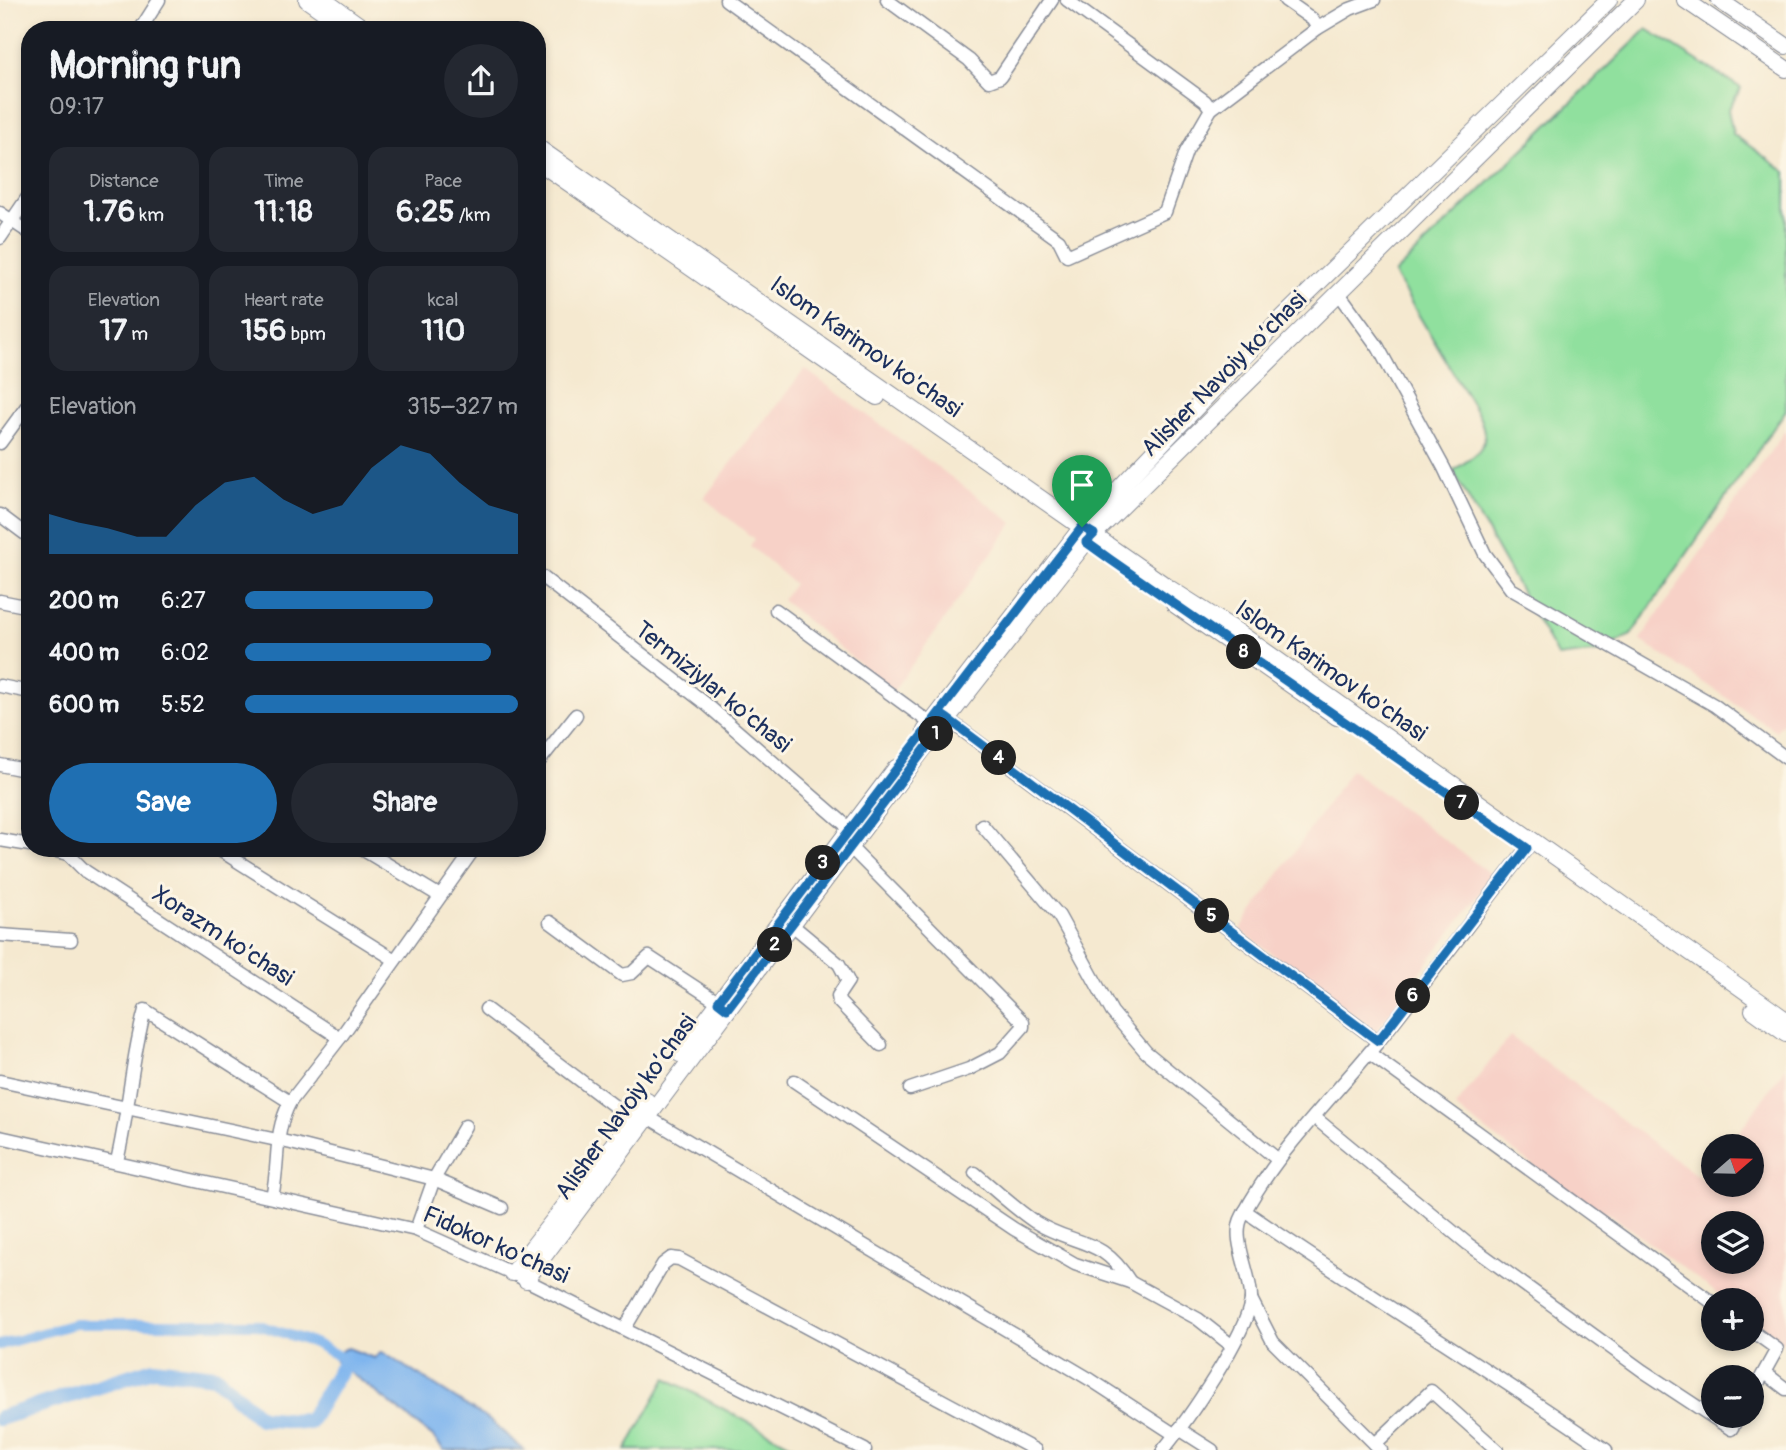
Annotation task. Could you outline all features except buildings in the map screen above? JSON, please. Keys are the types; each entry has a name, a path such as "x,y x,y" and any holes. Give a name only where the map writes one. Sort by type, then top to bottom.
{"main road":[{"path":"307,0 337,21"},
{"path":"324,0 353,21"},
{"name":"Alisher Navoiy ko’chasi","path":"519,1276 640,1119 722,1005 939,718 1084,534 1336,266 1609,0"},
{"name":"Alisher Navoiy ko’chasi","path":"1084,534 1338,292 1636,0"},
{"path":"1685,0 1786,69"},
{"path":"1719,0 1786,46"},
{"path":"1495,111 1510,125"},
{"name":"Islom Karimov ko'chasi","path":"546,153 1786,1034"},
{"name":"Islom Karimov ko'chasi","path":"546,167 1084,534 1786,1020"},
{"path":"1336,266 1350,280"},
{"name":"Alisher Navoiy ko’chasi","path":"722,1005 791,924 850,837"}],"street":[{"path":"146,21 159,0"},
{"path":"887,0 969,60 989,81 1000,77 1052,0"},
{"path":"1067,0 1206,101 1210,109"},
{"path":"1285,0 1312,19 1318,28"},
{"path":"733,2 1059,240 1067,256 1165,212 1186,152 1210,109 1318,28 1350,9 1374,0"},
{"path":"0,238 21,208"},
{"path":"0,213 21,227"},
{"path":"1338,292 1378,347 1444,468 1485,554 1511,589 1714,705 1786,758"},
{"path":"0,443 21,414"},
{"path":"0,515 21,531"},
{"name":"Termiziylar ko'chasi","path":"546,580 706,704 850,837 1023,1022 1023,1027 1000,1053 969,1069 910,1089"},
{"path":"0,601 21,605"},
{"path":"776,610 939,718 1378,1041"},
{"path":"0,686 21,690"},
{"path":"546,753 576,715"},
{"path":"0,765 21,769"},
{"path":"982,825 1059,916 1112,1012 1146,1052 1278,1160"},
{"path":"0,840 21,844"},
{"path":"1497,1450 1431,1391 1378,1447 1273,1342 1251,1299 1241,1252 1239,1220 1278,1160 1378,1041 1527,848"},
{"name":"Xorazm ko'chasi","path":"71,857 85,871 340,1038"},
{"path":"232,857 396,960"},
{"path":"375,857 440,896"},
{"path":"272,1197 278,1172 279,1122 290,1102 340,1038 468,857"},
{"path":"550,922 622,975 632,973 649,957 722,1005"},
{"path":"791,924 839,964 848,981 838,996 839,1002 881,1045"},
{"path":"0,934 71,940"},
{"path":"486,1009 640,1119 1212,1450"},
{"path":"117,1161 128,1108 134,1050 145,1010 290,1102"},
{"path":"1368,1053 1701,1294"},
{"path":"0,1081 278,1140 434,1179 502,1208"},
{"path":"794,1081 1014,1228 1075,1264 1130,1282 1198,1319 1231,1345"},
{"path":"1314,1117 1468,1244 1643,1371 1701,1409"},
{"path":"416,1230 434,1179 466,1126"},
{"name":"Fidokor ko'chasi","path":"0,1137 117,1161 416,1230 519,1276 865,1450"},
{"path":"975,1173 1037,1223 1094,1246 1116,1260 1130,1282"},
{"path":"1245,1210 1343,1278 1480,1363 1606,1450"},
{"path":"625,1328 663,1264 671,1258 679,1259 1035,1450"},
{"path":"1163,1450 1209,1387 1251,1299"},
{"path":"1764,1340 1777,1349 1765,1373 1786,1390"}],"shaded area":[{"path":"805,369 1013,523 893,691 782,600 794,584 750,546 754,539 704,498"},
{"path":"1786,429 1786,719 1776,731 1640,640"},
{"path":"1351,770 1493,876 1376,1031 1240,930"},
{"path":"1510,1036 1701,1179 1701,1197 1764,1197 1764,1134 1738,1134 1786,1067 1786,1344 1764,1328 1764,1288 1710,1288 1606,1211 1601,1217 1455,1107"}],"green space":[{"path":"1647,29 1741,88 1728,110 1733,134 1786,172 1786,410 1631,635 1598,652 1558,657 1453,471 1481,448 1484,442 1483,427 1394,274"},
{"path":"666,1378 800,1450 626,1450"}],"water":[{"path":"348,1348 374,1358 382,1352 489,1420 524,1450 444,1450 433,1437 336,1361 342,1350"}],"waterway":[{"path":"0,1345 74,1324 255,1324 314,1343 346,1360"},
{"path":"0,1418 153,1369 215,1376 260,1418 309,1422 346,1360 358,1368"}],"route":[{"path":"1082,527 939,713 948,719 727,1009 718,1002 939,713 948,719 1120,847 1378,1041 1527,848 1086,542 1094,534 1082,527"}]}
